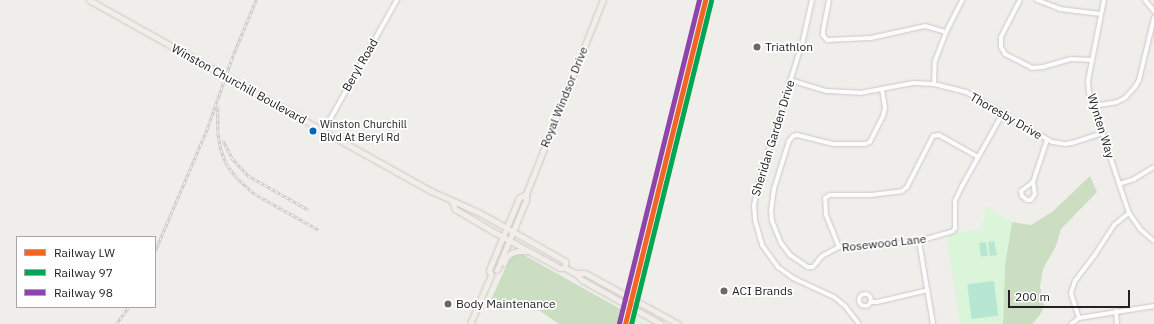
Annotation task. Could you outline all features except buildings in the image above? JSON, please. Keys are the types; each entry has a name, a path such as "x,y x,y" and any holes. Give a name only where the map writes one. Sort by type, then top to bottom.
{"main road":[{"name":"Winston Churchill Boulevard","path":"89,0 452,202 458,202 565,261 565,268"},
{"name":"Royal Windsor Drive","path":"470,324 491,275 497,270 510,241 526,200 526,194 604,0"},
{"name":"Royal Windsor Drive","path":"491,275 489,270 506,228 519,198 526,194"},
{"name":"Winston Churchill Boulevard","path":"452,202 455,209 542,259 560,268 565,268 575,273 582,280 661,324"},
{"path":"497,270 502,268 508,256 518,251 526,251 542,259"},
{"name":"Winston Churchill Boulevard","path":"575,273 585,273 678,324"}],"street":[{"name":"Beryl Road","path":"324,130 397,0"},
{"name":"Sheridan Garden Drive","path":"812,0 803,40 755,196 754,213 758,234 765,251 782,270 800,282 834,297 845,306 859,324"},
{"path":"829,0 823,31 823,35 827,40 871,38 925,26 946,32"},
{"path":"934,84 935,61 946,32 962,0"},
{"path":"1020,0 1001,37 1001,47 1005,54 1032,68 1043,67 1071,59 1092,60"},
{"path":"1037,0 1060,9 1100,14"},
{"name":"Wynten Way","path":"1104,0 1100,14 1088,81 1089,93 1130,213 1140,229 1154,241"},
{"path":"1145,0 1154,11"},
{"path":"1093,106 1117,102 1125,98 1135,87 1139,80 1154,18"},
{"name":"Thoresby Drive","path":"790,80 818,89 835,92 860,93 913,83 934,84 966,92 1047,140 1065,144 1102,133"},
{"name":"Rosewood Lane","path":"882,89 885,108 883,116 870,142 865,144 833,144 800,135 793,136 774,189 771,210 772,221 781,243 790,254 803,264 811,267 822,256 839,247 919,241 953,231 955,228 956,201 978,156 1003,113"},
{"path":"839,247 826,215 825,198 830,195 871,195 902,191 907,187 933,136 942,136 978,156"},
{"path":"1033,182 1021,191 1025,200 1031,200 1035,197 1033,182 1047,140"},
{"path":"1119,184 1134,179 1154,166"},
{"path":"1079,318 1071,293 1075,281 1094,256 1114,224 1130,213"},
{"path":"919,241 933,324"},
{"path":"870,302 877,302 928,290"},
{"path":"1071,324 1079,318 1154,306"},
{"path":"1116,311 1118,324"}],"green space":[{"path":"1090,176 1097,192 1061,229 1056,246 1043,269 1040,286 1044,307 1040,315 1032,324 1003,324 1005,264 1012,222 1031,225 1052,212"},
{"path":"986,206 1012,222 1005,264 1003,324 960,324 946,234 982,229"},
{"path":"994,241 997,255 990,256 988,242"},
{"path":"986,242 988,256 981,257 979,243"},
{"path":"522,254 624,311 621,324 559,324 540,311 519,303 510,301 489,304 509,260 514,255"},
{"path":"994,281 998,316 971,319 967,284"},
{"path":"633,316 647,324 631,324"}],"railway":[{"path":"156,249 207,129 233,55 256,0"},
{"path":"218,106 218,132 221,150 227,165 237,178 255,194 319,230"},
{"path":"223,140 232,158 249,176 309,210"},
{"path":"116,324 128,308"}],"rail line":[{"name":"98","path":"619,323 699,0"},
{"name":"LW","path":"625,324 705,0"},
{"name":"97","path":"631,324 711,1"}],"place":[{"name":"Triathlon","path":"757,47"},
{"name":"Winston Churchill Blvd At Beryl Rd","path":"313,131"},
{"name":"ACI Brands","path":"724,291"},
{"name":"Body Maintenance","path":"448,304"}]}
